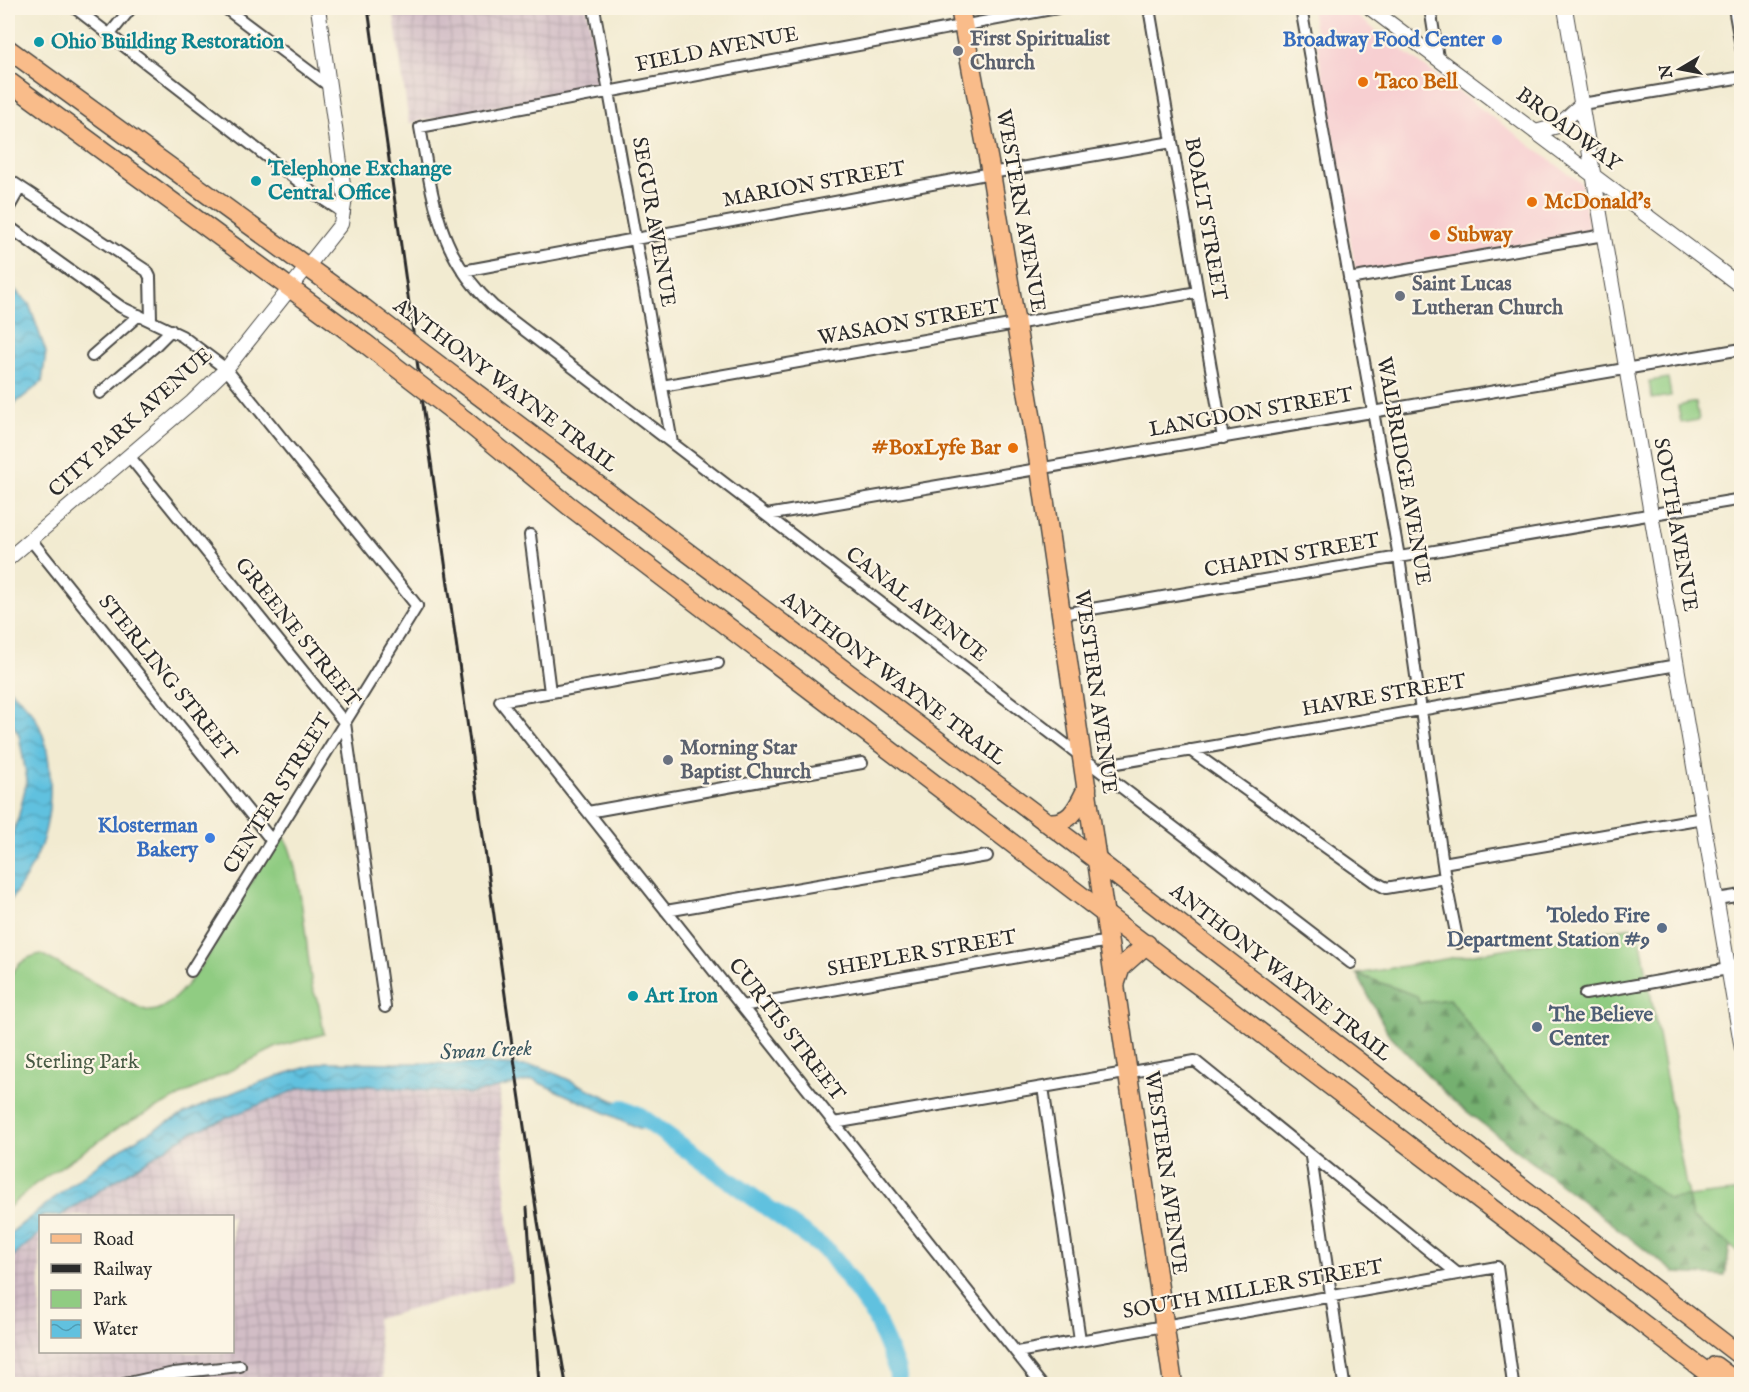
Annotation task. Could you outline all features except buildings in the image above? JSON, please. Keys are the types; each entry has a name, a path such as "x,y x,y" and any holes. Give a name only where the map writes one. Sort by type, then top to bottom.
{"main road":[{"name":"WESTERN AVENUE","path":"961,15 991,172 1040,469 1173,1384"},
{"name":"ANTHONY WAYNE TRAIL","path":"8,49 365,309 1098,861 1742,1357"},
{"path":"8,81 290,286 466,421 568,505 1722,1384"},
{"path":"1045,822 1067,821 1078,807 1087,788"},
{"path":"1115,985 1121,967 1147,944"},
{"path":"1678,1351 1701,1356 1739,1384"}],"street":[{"path":"75,8 315,194 343,219"},
{"path":"110,34 131,8"},
{"path":"225,8 329,86"},
{"path":"318,8 345,198 343,219"},
{"name":"SEGUR AVENUE","path":"594,8 672,444"},
{"name":"FIELD AVENUE","path":"420,127 609,90 961,15 1057,8"},
{"name":"BOALT STREET","path":"1149,8 1223,438"},
{"name":"WALBRIDGE AVENUE","path":"1301,8 1399,557 1445,878 1458,943"},
{"name":"BROADWAY","path":"1370,8 1742,287"},
{"path":"1430,8 1438,58"},
{"name":"SOUTH AVENUE","path":"1565,8 1742,1049"},
{"path":"1734,8 1742,52"},
{"path":"1535,132 1558,126 1582,104 1742,77"},
{"name":"CANAL AVENUE","path":"420,127 442,233 464,271 493,306 1351,963"},
{"name":"MARION STREET","path":"464,271 991,172 1172,142"},
{"path":"8,179 147,271 150,277 151,320"},
{"path":"8,209 21,188"},
{"name":"CITY PARK AVENUE","path":"8,559 192,402 226,369 343,219"},
{"path":"8,226 121,307 171,330 226,369"},
{"path":"1349,279 1604,235"},
{"name":"WASAON STREET","path":"662,386 1198,292"},
{"path":"92,356 139,315"},
{"path":"100,393 171,330"},
{"name":"LANGDON STREET","path":"767,515 1742,349"},
{"name":"CENTER STREET","path":"191,971 417,606 226,369"},
{"name":"GREENE STREET","path":"129,456 345,723 385,1007"},
{"name":"CHAPIN STREET","path":"1062,614 1742,500"},
{"path":"530,535 550,692 718,663"},
{"name":"STERLING STREET","path":"31,540 272,841"},
{"name":"HAVRE STREET","path":"1099,770 1111,764 1677,665"},
{"name":"CURTIS STREET","path":"550,692 500,701 1041,1384"},
{"path":"1190,750 1386,888 1445,878"},
{"path":"588,812 862,763"},
{"path":"1443,863 1703,818"},
{"path":"666,911 987,855"},
{"path":"1717,899 1742,895"},
{"name":"SHEPLER STREET","path":"742,1006 1109,941"},
{"path":"1585,994 1728,969"},
{"path":"834,1123 1195,1061 1458,1274"},
{"path":"1043,1088 1080,1340"},
{"path":"1311,1157 1344,1384"},
{"name":"SOUTH MILLER STREET","path":"1017,1352 1497,1267 1513,1384"},
{"path":"124,1384 174,1373 240,1366"}],"shaded area":[{"path":"393,8 587,8 602,87 409,123"},
{"path":"1311,8 1346,8 1581,183 1590,233 1356,274"},
{"path":"326,1062 498,1076 512,1282 376,1319 384,1384 8,1384 8,1235 105,1160 156,1129 287,1072"}],"green space":[{"path":"1668,378 1671,396 1652,399 1649,381"},
{"path":"1696,402 1699,420 1681,423 1678,406"},
{"name":"Sterling Park","path":"280,831 287,842 298,880 312,987 319,1005 324,1034 277,1047 121,1126 34,1185 8,1208 8,982 13,971 20,963 41,954 138,1007 156,1010 172,1000 189,982 206,958"},
{"path":"1638,926 1688,1197 1741,1191 1741,1254 1505,1076 1450,999 1419,1003 1417,996 1357,974"},
{"path":"1357,974 1417,996 1419,1003 1450,999 1505,1076 1669,1199 1688,1197 1692,1218 1730,1245 1725,1276 1675,1273 1452,1100 1389,1035"}],"water":[{"path":"8,283 29,304 46,352 42,382 8,409 8,362 13,355 8,328"},
{"path":"8,688 31,711 40,729 49,764 50,802 38,853 8,904 8,843 18,819 27,780 19,735 8,715"},
{"path":"326,1062 491,1064 541,1067 645,1115 641,1129 533,1080 470,1094 344,1084 300,1088 190,1133 62,1215 39,1215 39,1234 8,1261 8,1235 105,1159 183,1114 240,1090"}],"waterway":[{"name":"Swan Creek","path":"623,1108 640,1116 829,1252 875,1316 897,1370 899,1384"}],"railway":[{"path":"368,8 511,1038 538,1222 566,1384"},
{"path":"527,1208 539,1384"}],"place":[{"name":"Broadway Food Center","path":"1497,40"},
{"name":"Ohio Building Restoration","path":"39,42"},
{"name":"First Spiritualist Church","path":"958,51"},
{"name":"Taco Bell","path":"1363,82"},
{"name":"Telephone Exchange Central Office","path":"256,181"},
{"name":"McDonald's","path":"1532,202"},
{"name":"Subway","path":"1435,235"},
{"name":"Saint Lucas Lutheran Church","path":"1400,296"},
{"name":"#BoxLyfe Bar","path":"1013,448"},
{"name":"Morning Star Baptist Church","path":"668,760"},
{"name":"Klosterman Bakery","path":"210,838"},
{"name":"Toledo Fire Department Station #9","path":"1662,928"},
{"name":"Art Iron","path":"633,996"},
{"name":"The Believe Center","path":"1537,1027"}]}
